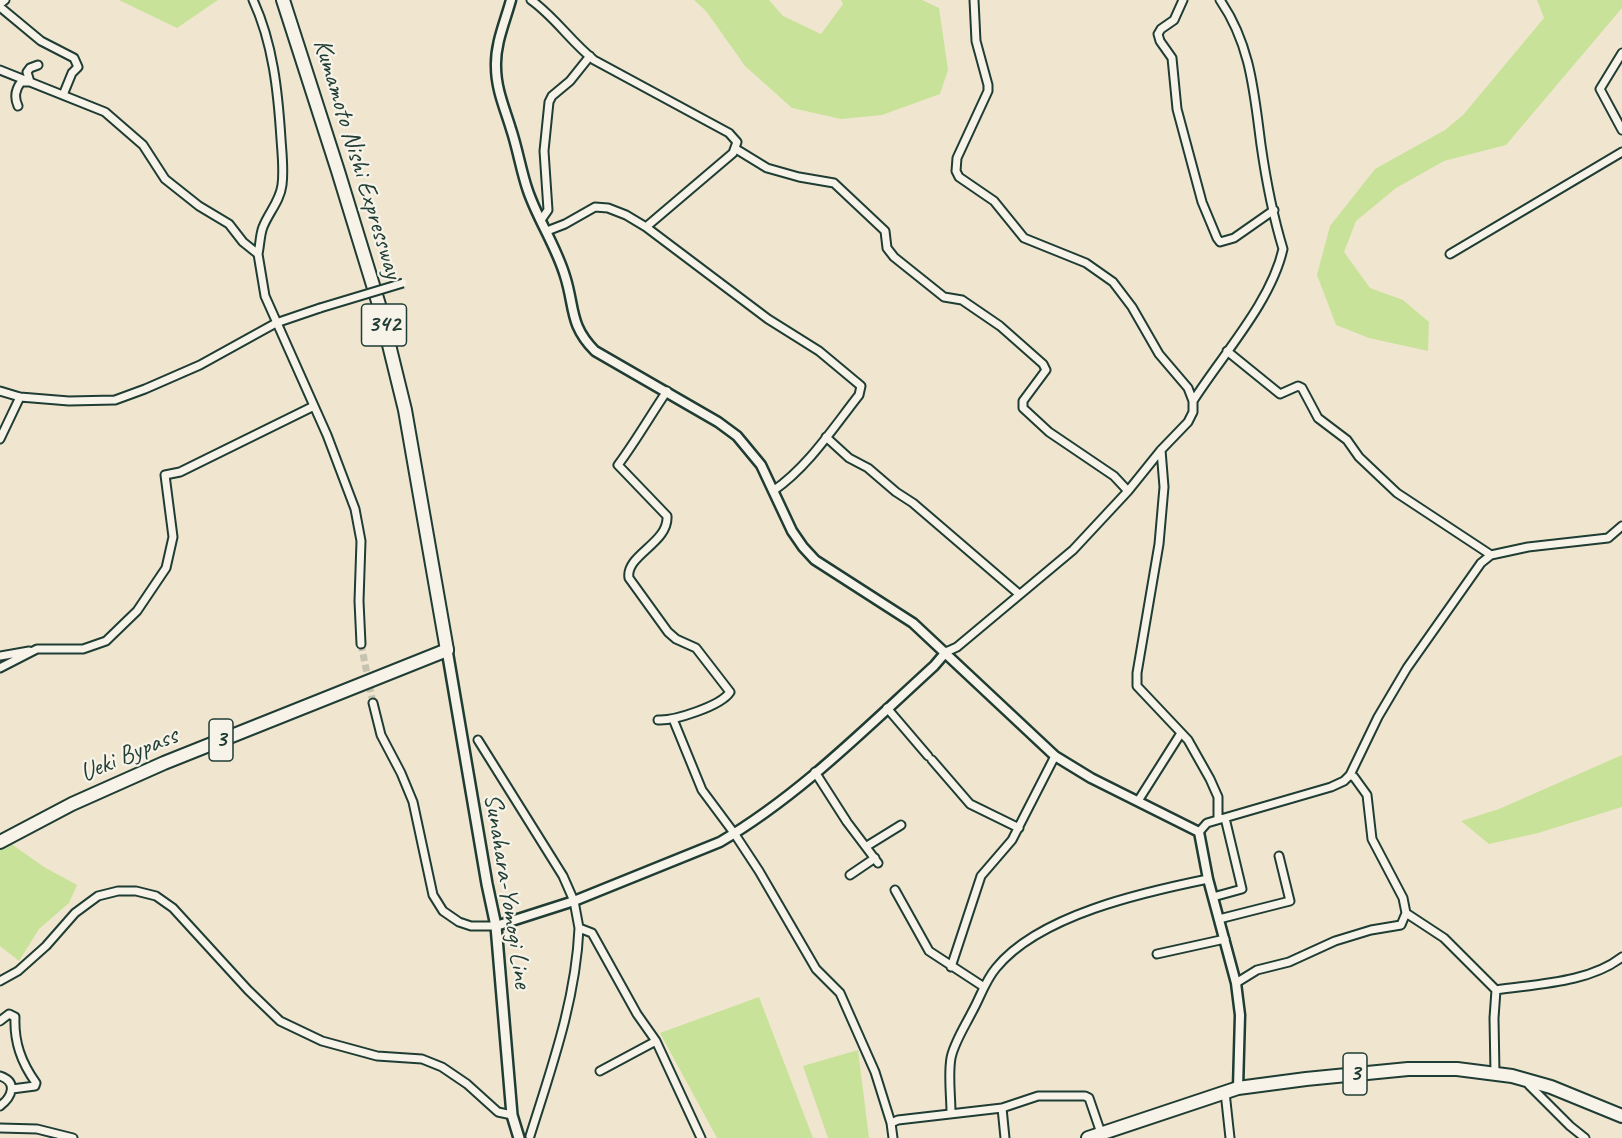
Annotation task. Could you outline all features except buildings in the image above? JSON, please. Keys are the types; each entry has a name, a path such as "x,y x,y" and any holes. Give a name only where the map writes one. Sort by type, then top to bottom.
{"highway":[{"name":"Kumamoto Nishi Expressway","path":"285,4 380,308 405,410 447,650"},
{"name":"Ueki Bypass","path":"0,842 72,804 164,763 447,650"},
{"name":"3","path":"1088,1138 1238,1088 1306,1078 1408,1069 1457,1069 1530,1080 1622,1116"}],"main road":[{"name":"Sunahara-Yomogi Line","path":"447,650 496,926 512,1115 519,1138"}],"street":[{"path":"5,0 0,6 41,41 74,58 78,67 72,73 63,95"},
{"path":"254,0 261,17 279,99 283,167 282,186 278,199 262,228 258,254 265,296 314,405 355,509 361,541 359,601 361,644"},
{"path":"511,0 498,43 495,66 498,88 528,191 565,276 577,328 584,340 595,351 718,422 737,436 761,465 792,531 815,560 913,623 1055,756 1091,778 1198,832"},
{"path":"531,0 590,56 729,133 737,142 736,149 646,228"},
{"path":"373,703 381,735 413,802 433,895 443,911 459,922 471,926 496,926 574,901 720,842 774,807 887,708 946,652 957,647 1073,550 1188,422 1193,412 1193,401 1188,388 1159,354 1132,307 1113,282 1086,263 1024,238 994,201 959,177 955,165 960,150 988,91 976,41 974,0"},
{"path":"1183,0 1174,20 1158,34 1172,58 1177,109 1202,202 1217,238 1220,242 1234,238 1274,210"},
{"path":"1193,401 1268,292 1283,249 1261,146 1257,100 1244,47 1229,12 1220,0"},
{"path":"1622,53 1600,89 1622,130"},
{"path":"541,220 548,210 544,137 549,102 590,56"},
{"path":"30,82 27,72 38,65"},
{"path":"0,70 105,112 144,145 165,179 199,206 230,224 243,242 258,254"},
{"path":"18,106 15,99 16,88 21,82 30,82"},
{"path":"736,149 767,168 834,183 885,231 887,248 894,257 945,297 964,302 1020,343 1043,364 1046,370 1023,401 1023,408 1049,432 1114,476 1128,491"},
{"path":"1450,254 1622,152"},
{"path":"547,231 595,207 608,208 626,215 768,319 819,351 859,383 861,386 859,395 826,437 786,482 773,491"},
{"path":"0,391 20,397 69,401 115,400 200,365 276,324 403,283"},
{"path":"1227,351 1280,394 1298,386 1302,388 1318,418 1347,440 1359,457 1397,493 1491,555"},
{"path":"658,720 674,719 727,697 730,692 696,648 676,639 668,632 629,578 628,572 631,565 657,539 667,523 667,516 618,465 667,392"},
{"path":"0,439 20,397"},
{"path":"0,656 37,649 83,649 106,641 137,611 166,568 173,537 165,475 180,472 314,405"},
{"path":"826,437 849,458 868,468 913,503 1019,594"},
{"path":"1161,450 1164,487 1159,544 1137,673 1137,686 1188,740 1218,797 1242,889 1213,897"},
{"path":"1198,832 1207,823 1331,788 1344,781 1350,775 1378,717 1407,668 1474,572 1491,555 1528,547 1608,538 1622,526"},
{"path":"0,668 37,649"},
{"path":"887,708 970,804 1019,828"},
{"path":"674,719 702,790 759,871 816,969 840,993 875,1072 891,1123 893,1138"},
{"path":"1138,801 1181,733"},
{"path":"478,740 563,876 574,901 579,928 578,956 566,1014 530,1136"},
{"path":"951,967 981,876 1012,840 1055,756"},
{"path":"815,772 847,822 877,860 850,875"},
{"path":"1236,983 1257,970 1289,962 1335,941 1371,930 1401,925 1406,913 1403,898 1372,839 1367,795 1350,775"},
{"path":"867,846 901,825"},
{"path":"1198,832 1236,983 1240,1015 1238,1088"},
{"path":"1219,919 1290,901 1279,856"},
{"path":"951,1113 951,1057 984,987 996,968 1041,931 1137,894 1208,879"},
{"path":"895,890 929,951 984,987"},
{"path":"0,981 18,971 46,946 75,913 98,896 118,891 136,891 156,896 173,908 248,990 280,1021 322,1041 377,1056 422,1059 442,1067 467,1084 498,1112 512,1115"},
{"path":"1406,913 1444,938 1496,990 1495,1073"},
{"path":"579,928 592,933 637,1014 656,1041 701,1138"},
{"path":"1157,954 1225,939"},
{"path":"1496,990 1552,983 1580,975 1622,957"},
{"path":"0,1021 9,1014 15,1017 17,1044 21,1058 36,1083 35,1086 12,1089"},
{"path":"600,1071 656,1041"},
{"path":"0,1076 9,1081 12,1089 10,1098 0,1106"},
{"path":"1530,1080 1529,1085 1585,1138"},
{"path":"1225,1092 1230,1138"},
{"path":"891,1123 898,1120 1002,1108 1038,1096 1085,1096 1089,1098 1101,1133"},
{"path":"1002,1108 1005,1138"},
{"path":"0,1128 37,1130 73,1138"}],"green space":[{"path":"119,0 218,0 177,28"},
{"path":"694,0 769,0 783,16 821,34 843,4 841,0 922,0 939,8 948,70 940,94 882,115 841,119 792,108 745,66 706,11"},
{"path":"1537,0 1622,0 1622,8 1506,145 1444,161 1396,188 1356,221 1344,252 1370,288 1403,300 1429,322 1428,351 1369,338 1336,325 1317,275 1330,226 1375,169 1445,130 1463,115 1544,18"},
{"path":"1622,755 1622,807 1538,833 1489,844 1461,821 1499,809"},
{"path":"0,836 44,867 77,885 69,903 39,929 19,961 0,946"},
{"path":"759,997 813,1138 717,1138 660,1033"},
{"path":"858,1050 869,1138 828,1138 803,1066"}],"tunnel":[{"path":"361,644 373,703"}]}
